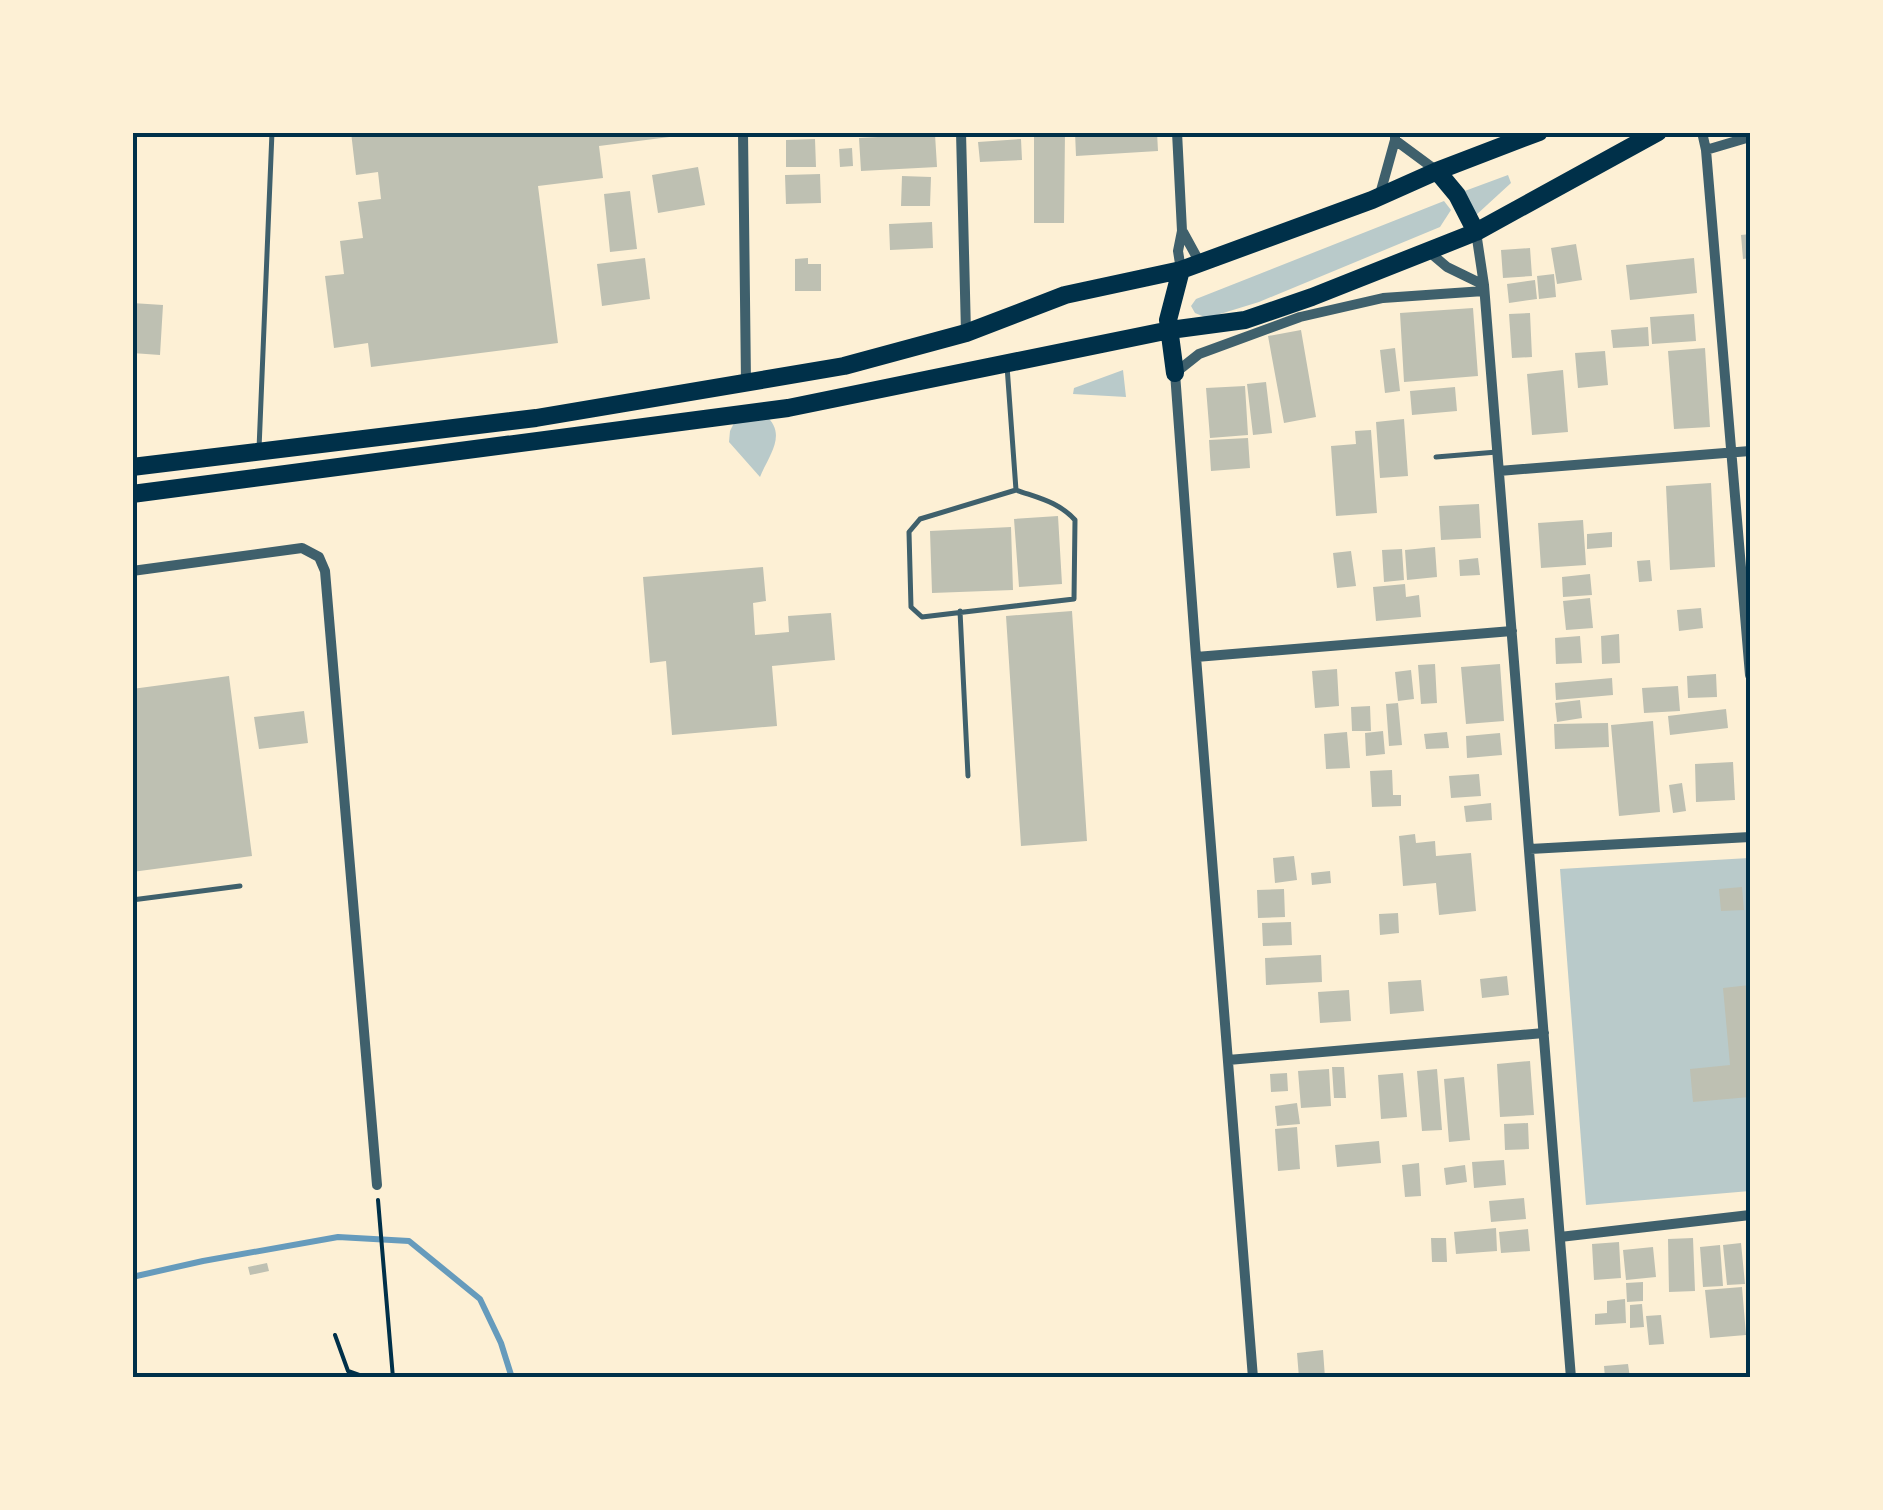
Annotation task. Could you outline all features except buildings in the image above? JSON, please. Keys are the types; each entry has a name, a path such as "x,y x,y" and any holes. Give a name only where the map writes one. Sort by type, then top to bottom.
{"highway":[{"path":"132,466 536,418 844,366 966,333 1065,295 1180,270 1372,200 1540,132"},
{"path":"132,494 788,408 1170,330 1245,320 1476,232 1658,132"},
{"path":"1437,172 1457,195 1476,232"},
{"path":"1175,364 1168,320 1180,270"},
{"path":"1174,300 1182,317 1202,327"},
{"path":"1175,364 1202,327"},
{"path":"1129,340 1152,342 1175,364"}],"street":[{"path":"743,132 746,382"},
{"path":"961,132 966,333"},
{"path":"1178,132 1180,270"},
{"path":"1702,132 1750,674"},
{"path":"1372,200 1382,194 1395,136 1437,172"},
{"path":"1706,150 1750,137"},
{"path":"1182,231 1200,263"},
{"path":"1476,232 1484,288 1571,1378"},
{"path":"1428,251 1484,288"},
{"path":"1253,1378 1175,364 1300,317 1382,298 1484,288"},
{"path":"1499,471 1750,451"},
{"path":"132,571 302,548 319,558 325,571 377,1186"},
{"path":"1196,657 1512,631"},
{"path":"1530,849 1750,837"},
{"path":"1228,1060 1544,1033"},
{"path":"1560,1238 1750,1215"}],"lane":[{"path":"259,452 272,132"},
{"path":"1007,363 1016,490"},
{"path":"1436,458 1497,452"},
{"path":"1016,490 1054,503 1075,520 1074,599 922,616 911,607 909,532 920,519 1016,490"},
{"path":"960,611 968,776"},
{"path":"132,900 240,886"}],"path":[{"path":"334,1335 348,1370 362,1376 393,1377 377,1186"}],"shaded area":[{"path":"1508,175 1511,183 1475,216 1462,192"},
{"path":"1444,201 1451,210 1440,227 1259,302 1207,318 1195,313 1191,306 1196,299"},
{"path":"1123,370 1126,397 1073,394 1074,388"},
{"path":"765,415 772,422 776,437 760,477 729,442 734,423"},
{"path":"1749,858 1750,1191 1586,1205 1560,869"}],"waterway":[{"path":"132,1277 338,1237 409,1241 480,1299 512,1378"}]}
